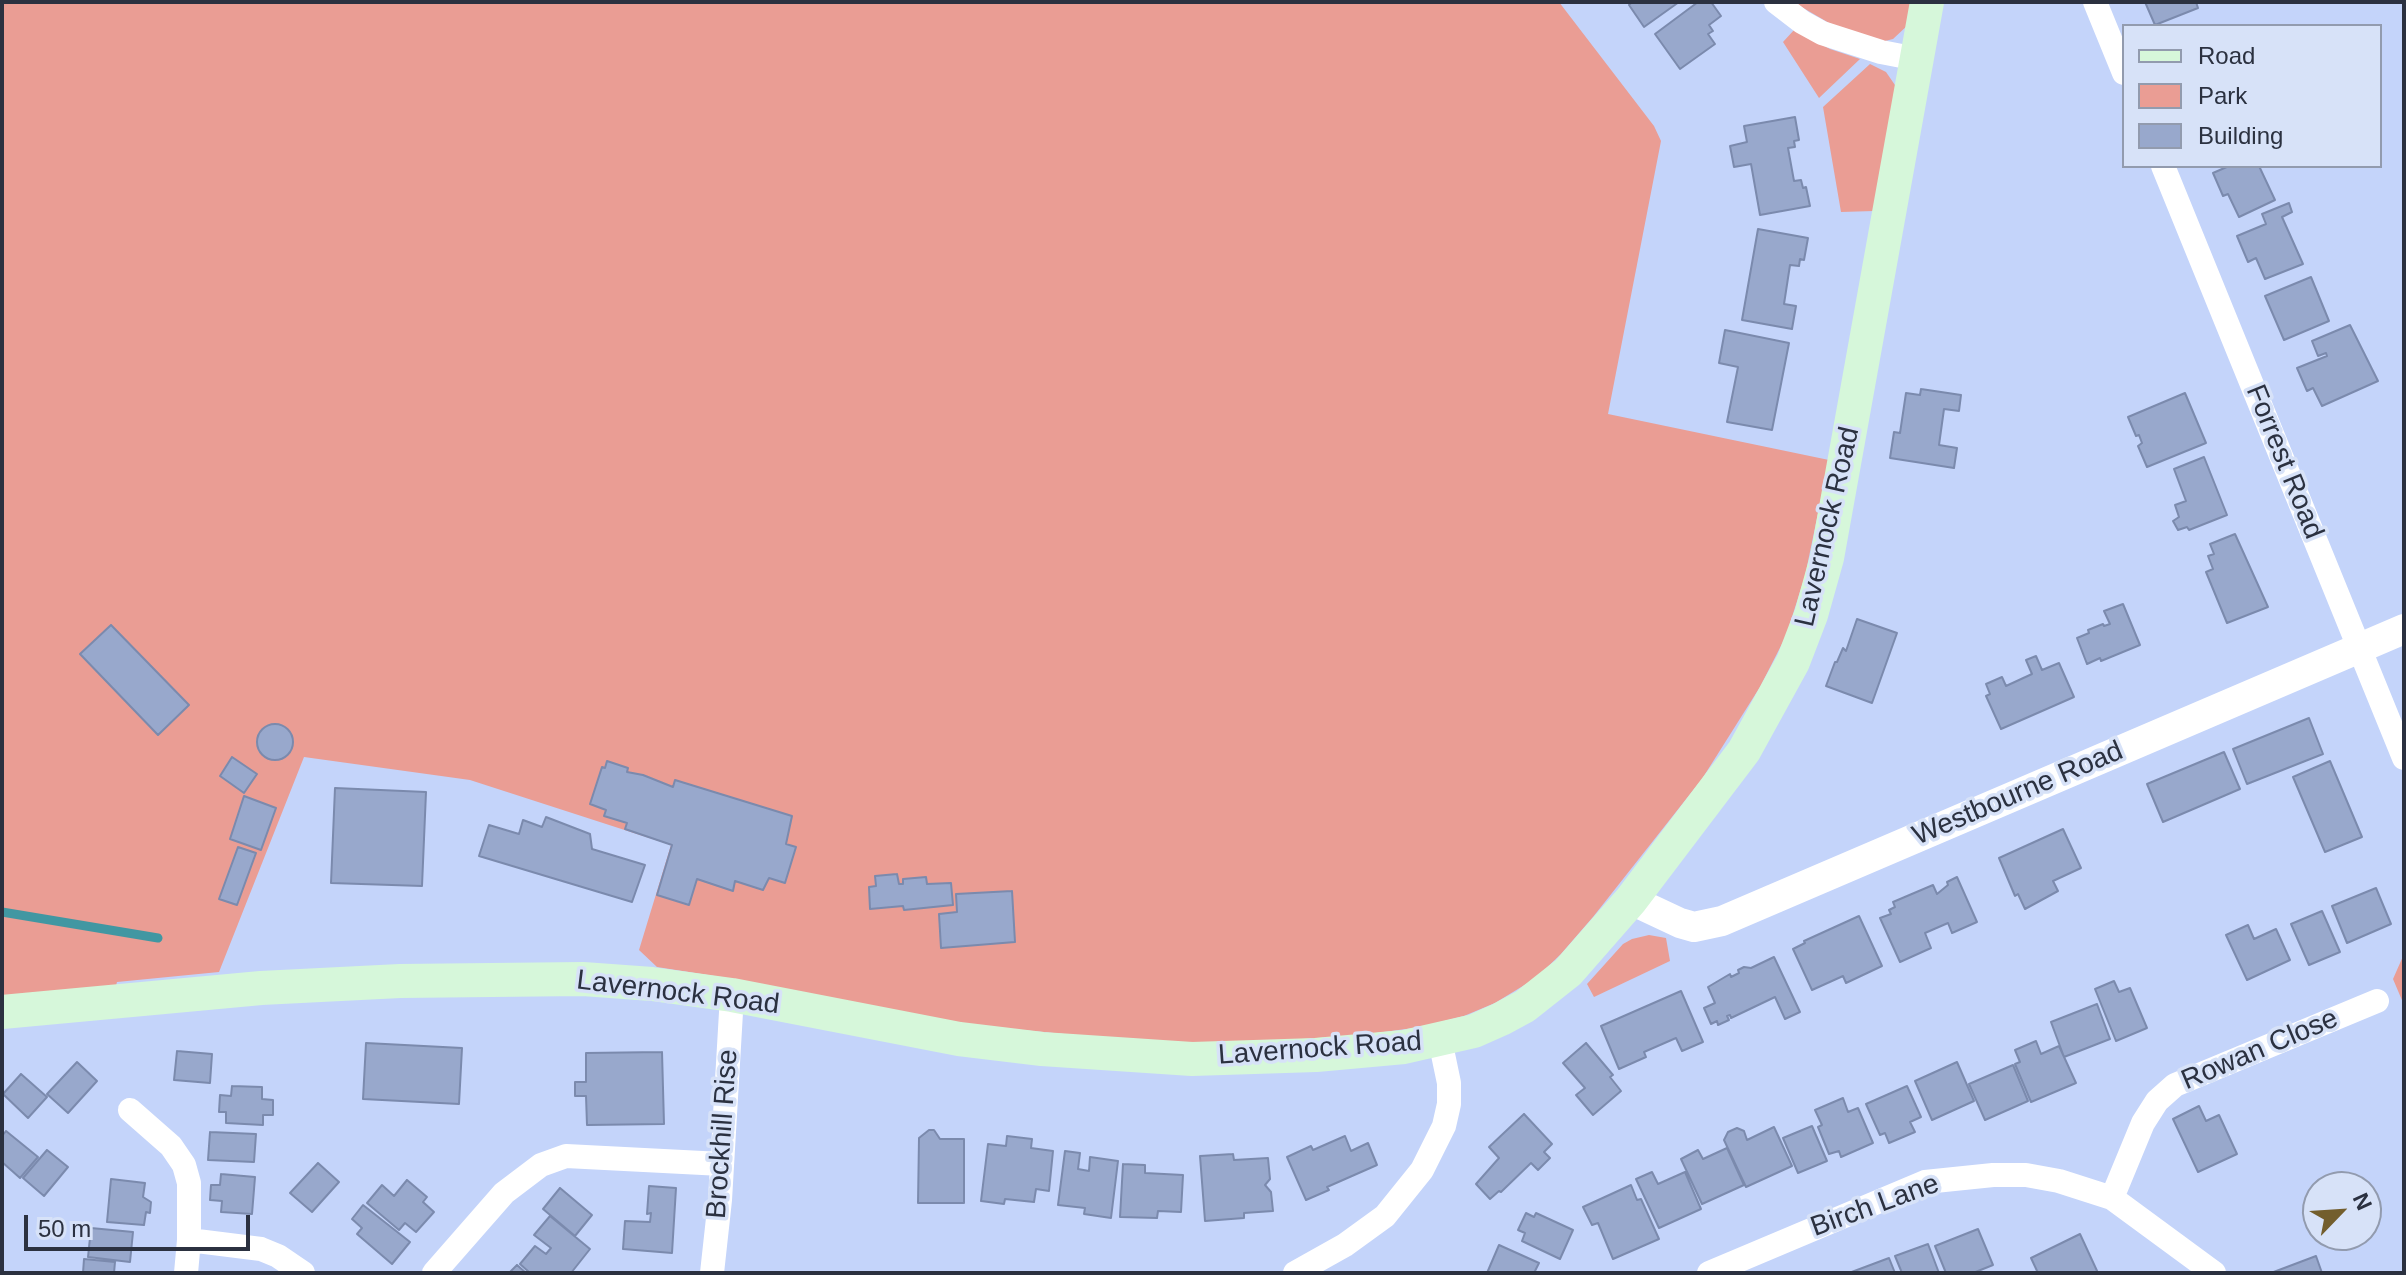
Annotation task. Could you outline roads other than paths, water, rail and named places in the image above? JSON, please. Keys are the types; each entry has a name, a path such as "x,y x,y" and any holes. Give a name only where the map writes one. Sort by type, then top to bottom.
{"main road":[{"name":"Lavernock Road","path":"2,1012 261,988 400,981 583,979 732,995 959,1039 1192,1059 1316,1055 1393,1048 1474,1031 1525,1006 1568,972 1631,900 1744,751 1780,690 1802,642 1827,558 1927,2"}],"street":[{"path":"1776,2 1792,16 1822,33 1881,52 1917,59"},
{"path":"2095,2 2122,68"},
{"name":"Forrest Road","path":"2164,168 2404,758"},
{"name":"Westbourne Road","path":"1631,900 1694,927 1722,921 2404,629"},
{"name":"Brockhill Rise","path":"712,1273 732,995"},
{"name":"Rowan Close","path":"2112,1198 2143,1123 2157,1101 2175,1085 2377,1001"},
{"path":"1295,1273 1345,1245 1385,1216 1422,1170 1444,1126 1449,1104 1449,1083 1440,1040"},
{"path":"130,1110 171,1146 184,1165 189,1183 186,1273"},
{"path":"434,1273 504,1193 541,1165 566,1156 722,1164"},
{"name":"Birch Lane","path":"1709,1273 1925,1182 1993,1175 2026,1175 2059,1181 2112,1198 2214,1273"},
{"path":"189,1240 261,1249 303,1273"}],"waterway":[{"path":"2,912 158,938"}]}
